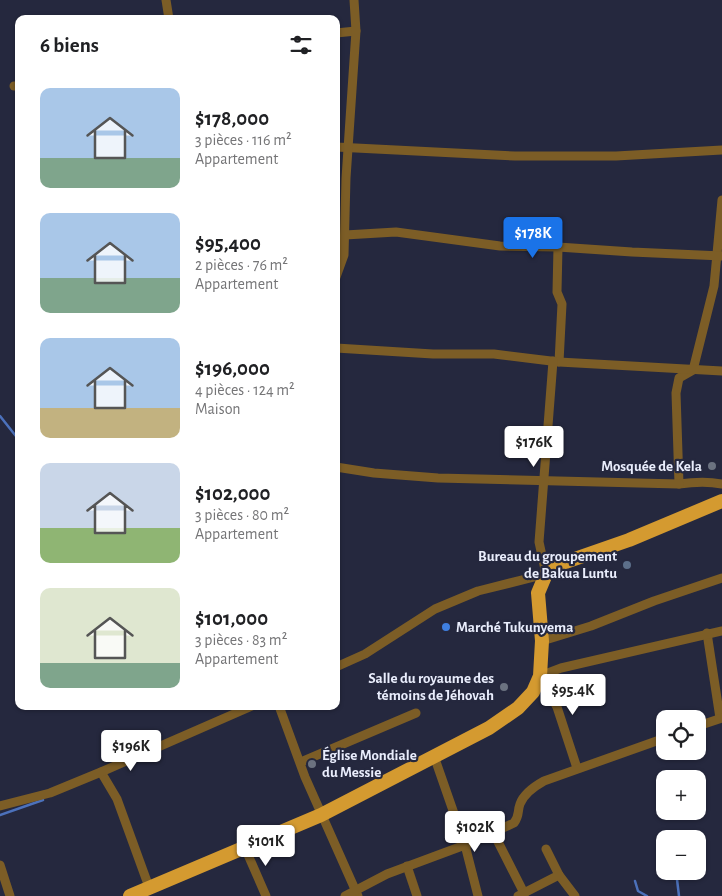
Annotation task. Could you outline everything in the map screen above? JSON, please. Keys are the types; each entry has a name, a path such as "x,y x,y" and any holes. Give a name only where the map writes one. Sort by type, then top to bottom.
{"highway":[{"path":"130,896 321,815 489,728 518,708 533,692 540,676 542,641 538,593 546,574 562,563 629,540 722,501"}],"street":[{"path":"166,0 168,15"},
{"path":"340,266 344,255 356,31 354,0"},
{"path":"340,33 356,31"},
{"path":"340,147 405,152 515,156 616,156 722,150"},
{"path":"678,484 676,393 679,378 693,370 714,286 720,256 722,200"},
{"path":"345,234 396,232 500,246 558,247 720,256"},
{"path":"340,666 365,654 435,609 478,591 546,574 540,542 562,304 557,292 558,247"},
{"path":"340,348 433,354 494,354 556,361 722,371"},
{"path":"340,468 374,473 438,478 678,484 711,482 722,484"},
{"path":"542,641 591,626 654,601 722,578"},
{"path":"578,768 557,707 540,676 561,668 722,631"},
{"path":"706,723 721,718 707,633"},
{"path":"0,806 50,793 243,710"},
{"path":"281,710 305,777 357,894"},
{"path":"301,762 416,713"},
{"path":"345,896 357,894 387,874 465,845 514,823 518,817 520,804 525,795 537,785 578,768 656,741"},
{"path":"434,756 465,845 478,896"},
{"path":"102,772 117,799 149,887"},
{"path":"493,832 522,895 559,874"},
{"path":"245,848 266,896"},
{"path":"546,849 559,874 575,896"},
{"path":"0,865 10,896"},
{"path":"407,866 417,896"}],"waterway":[{"path":"0,416 15,435"},
{"path":"0,815 43,800"},
{"path":"677,880 679,896"},
{"path":"635,881 638,891 647,896"}],"place":[{"name":"Mosquée de Kela","path":"712,466"},
{"name":"Bureau du groupement de Bakua Luntu","path":"627,565"},
{"name":"Marché Tukunyema","path":"446,627"},
{"name":"Salle du royaume des témoins de Jéhovah","path":"504,687"},
{"name":"Église Mondiale du Messie","path":"312,764"}]}
